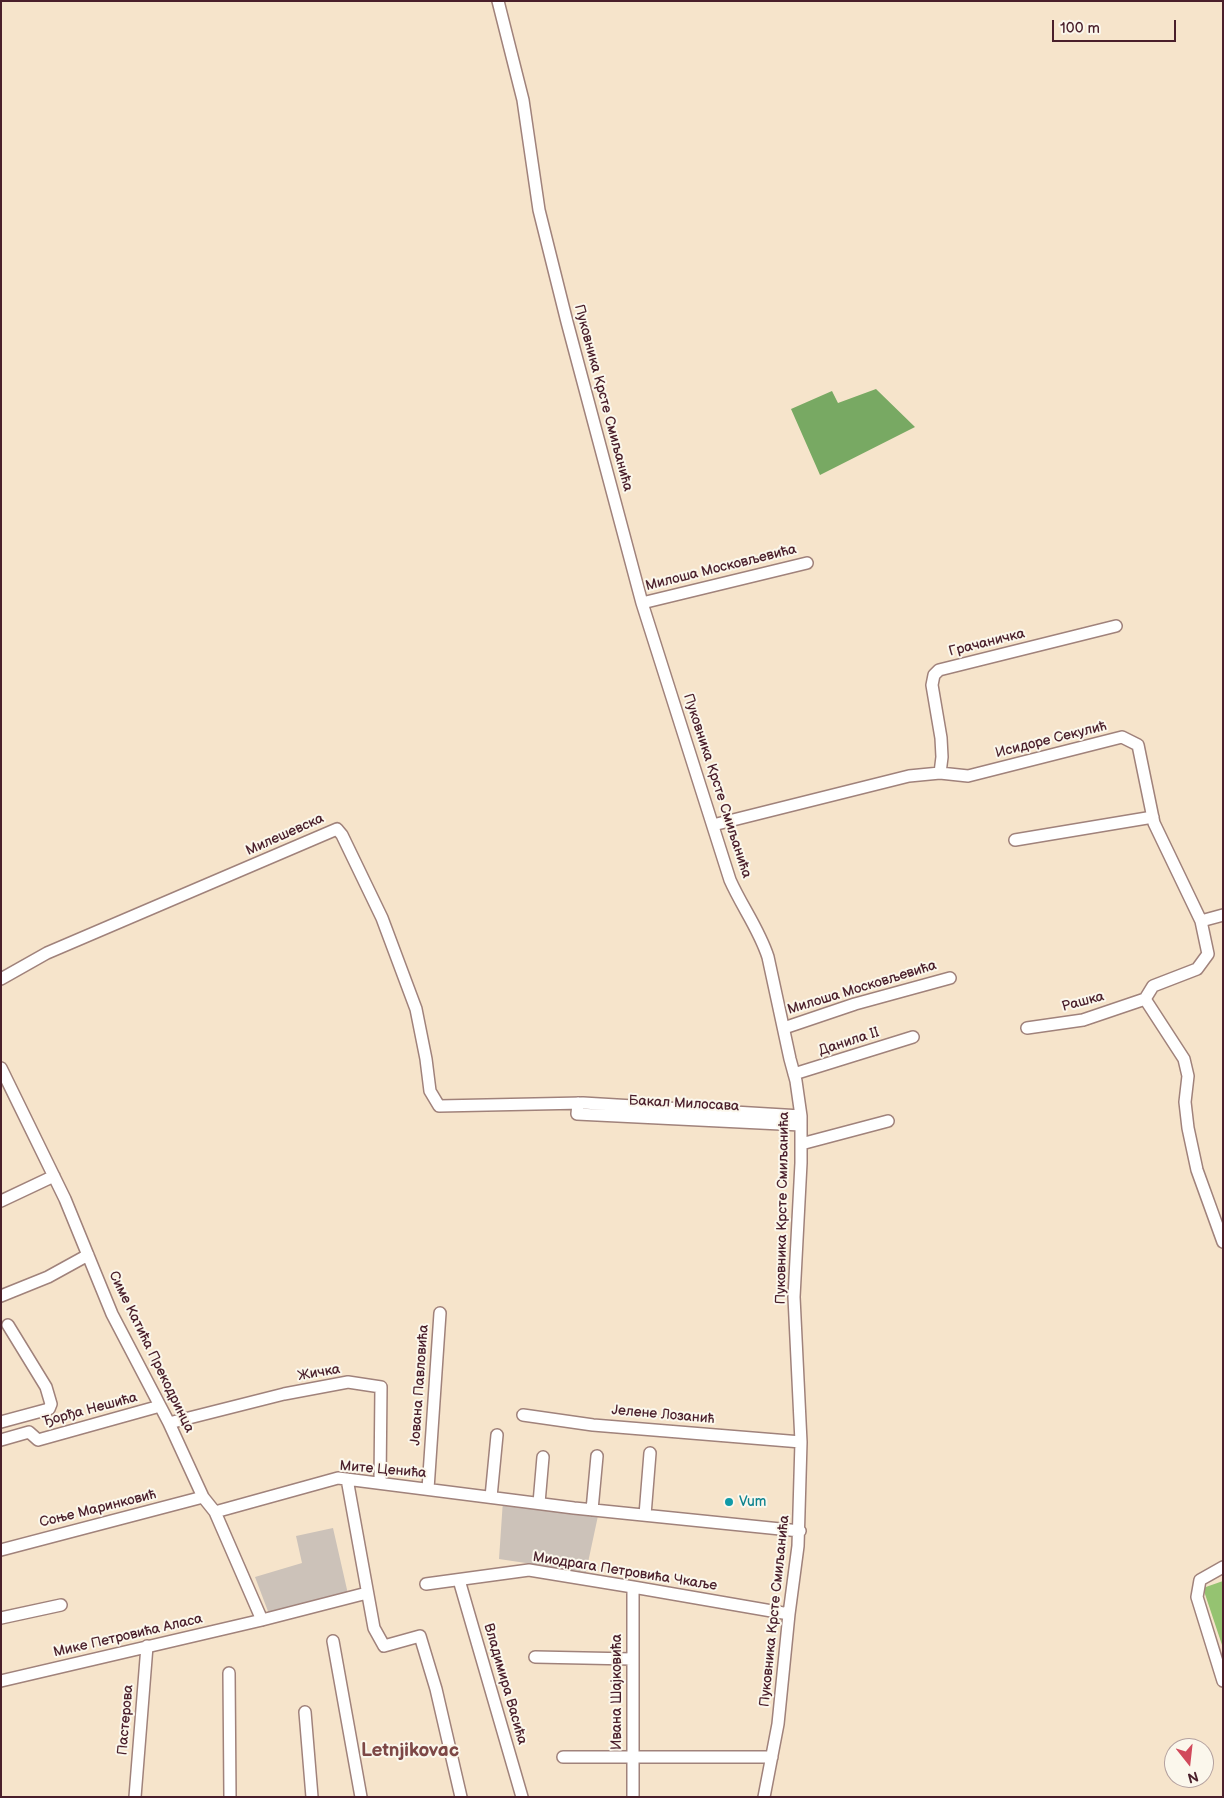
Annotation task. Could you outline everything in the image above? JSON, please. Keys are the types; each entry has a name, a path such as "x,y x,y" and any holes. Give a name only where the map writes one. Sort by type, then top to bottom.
{"street":[{"name":"Пуковника Крсте Смиљанића","path":"498,1 523,100 541,220 566,322 642,603 730,880 737,896 763,940 794,1074 801,1121 794,1297 800,1442 800,1531 789,1614 778,1724 764,1797"},
{"name":"Милоша Московљевића","path":"642,603 807,563"},
{"name":"Грачаничка","path":"940,773 942,757 941,738 932,685 934,675 939,670 1116,626"},
{"name":"Исидоре Секулић","path":"713,825 909,776 940,773 968,776 1122,737 1138,745 1154,823 1201,922 1208,954 1197,969 1153,986 1145,999"},
{"path":"1015,840 1153,817"},
{"name":"Милешевска","path":"1,979 47,953 337,828 382,918 416,1010 426,1059 430,1091 439,1106"},
{"path":"1201,922 1223,914"},
{"name":"Милоша Московљевића","path":"784,1028 855,1004 950,978"},
{"path":"1145,999 1184,1059 1188,1076 1185,1102 1197,1170 1223,1242"},
{"name":"Рашка","path":"1027,1028 1083,1020 1145,999"},
{"name":"Данила II","path":"794,1074 913,1037"},
{"name":"Симе Катића Прекодринца","path":"1,1068 54,1176 112,1314 169,1424 203,1498 215,1512 262,1620"},
{"name":"Бакал Милосава","path":"439,1106 578,1103 577,1114 801,1121"},
{"path":"801,1144 888,1122"},
{"path":"1,1201 54,1176"},
{"path":"1,1296 48,1277 88,1254"},
{"name":"Јована Павловића","path":"428,1489 440,1313"},
{"path":"1,1422 49,1409 52,1404 46,1387 8,1325"},
{"name":"Жичка","path":"169,1424 284,1394 348,1382 381,1387 380,1483"},
{"name":"Ђорђа Нешића","path":"1,1440 29,1432 38,1440 160,1406"},
{"name":"Јелене Лозанић","path":"523,1415 593,1425 800,1442"},
{"path":"492,1497 497,1435"},
{"path":"645,1515 650,1454"},
{"path":"592,1510 597,1456"},
{"path":"539,1503 543,1457"},
{"name":"Мите Ценића","path":"215,1512 338,1478 592,1510 800,1531"},
{"path":"347,1479 374,1628 384,1646 420,1636 436,1689 461,1797"},
{"name":"Соње Маринковић","path":"1,1550 203,1498"},
{"path":"1223,1567 1200,1580 1196,1597 1223,1681"},
{"name":"Миодрага Петровића Чкаље","path":"426,1584 529,1570 789,1614"},
{"name":"Владимира Васића","path":"459,1580 522,1797"},
{"name":"Ивана Шајковића","path":"633,1587 633,1797"},
{"name":"Мике Петровића Аласа","path":"1,1682 367,1593"},
{"path":"1,1618 61,1604"},
{"path":"332,1641 362,1797"},
{"name":"Пастерова","path":"135,1797 147,1646"},
{"path":"535,1657 632,1659"},
{"path":"229,1673 230,1797"},
{"path":"305,1712 312,1797"},
{"path":"562,1757 772,1757"}],"shaded area":[{"path":"503,1500 599,1511 586,1572 499,1559"},
{"path":"333,1528 348,1594 269,1614 255,1577 302,1563 296,1536"}],"green space":[{"path":"876,389 915,427 820,475 791,409 832,391 838,403"},
{"path":"1223,1581 1223,1648 1203,1588"}],"place":[{"name":"Vum","path":"729,1502"}],"district":[{"name":"Letnjikovac","path":"410,1751"}]}
